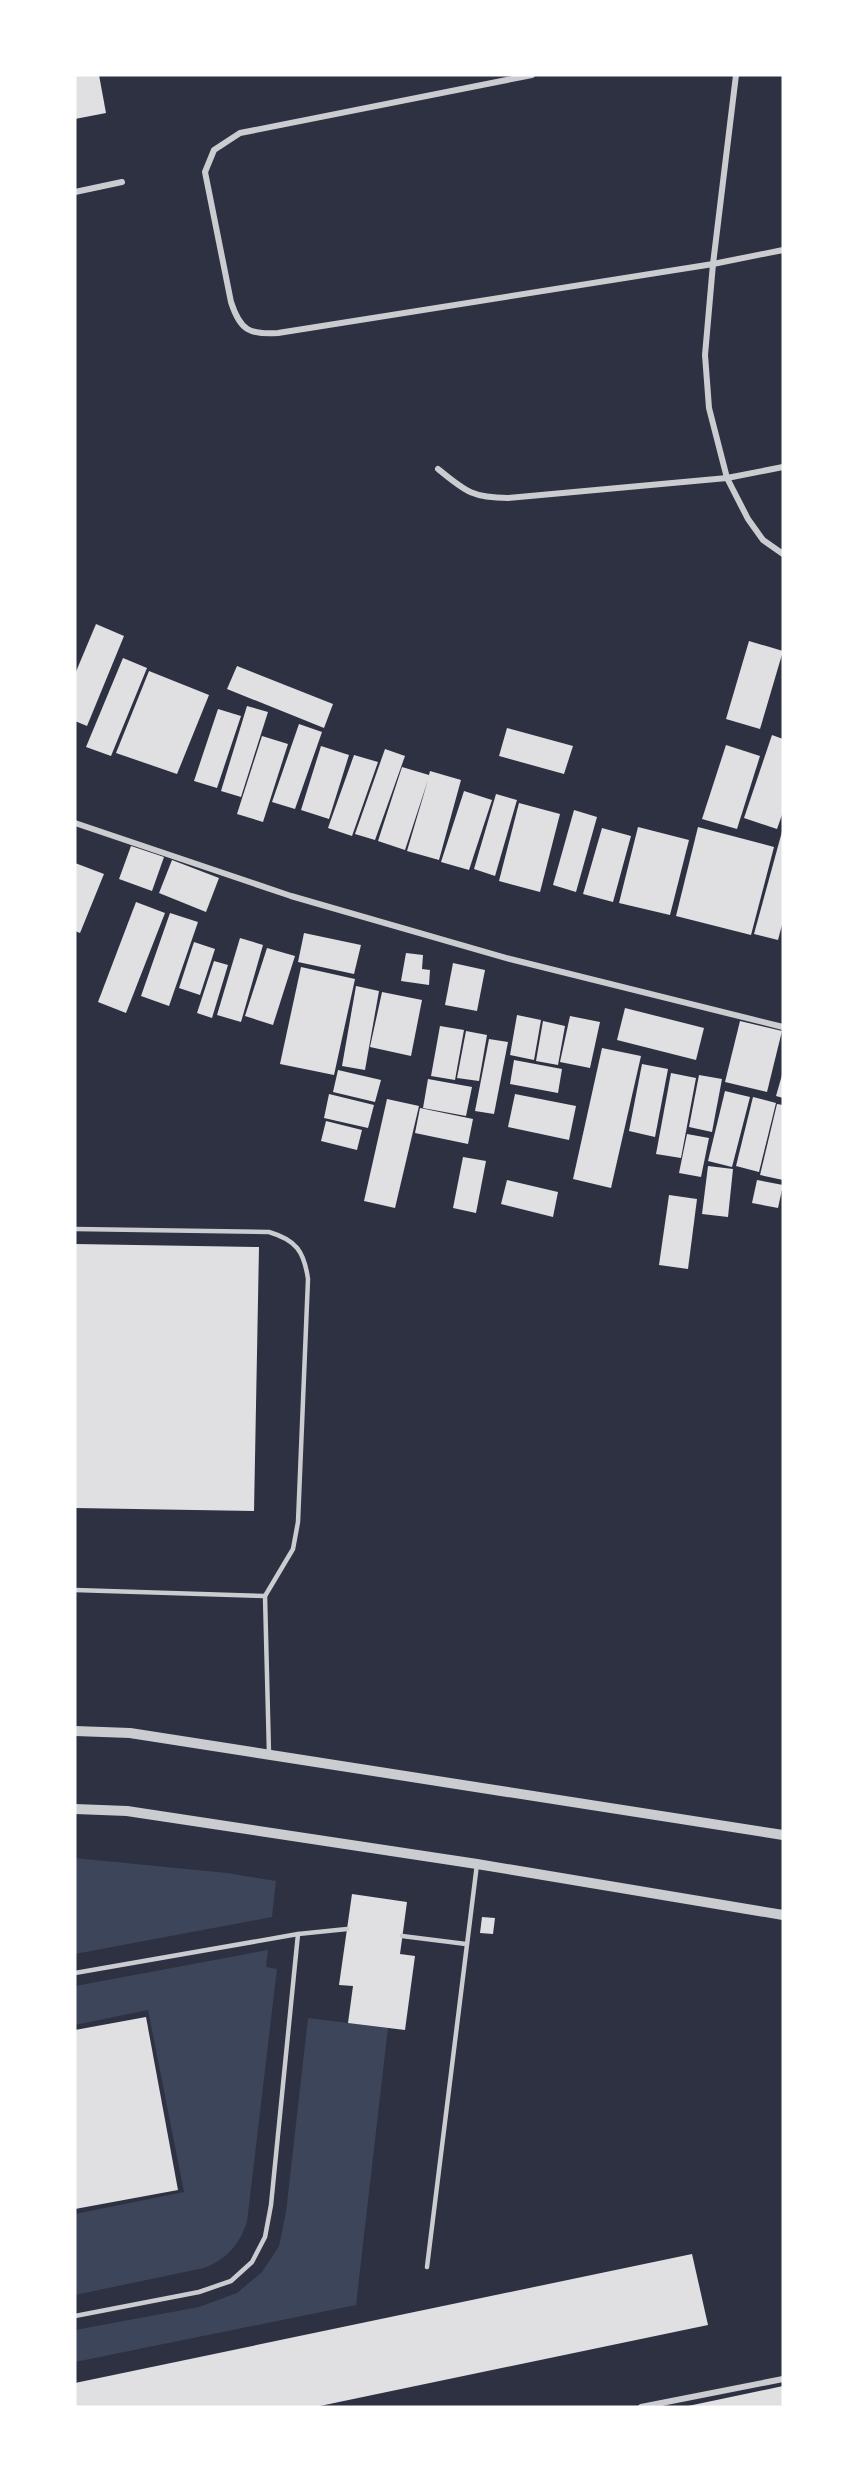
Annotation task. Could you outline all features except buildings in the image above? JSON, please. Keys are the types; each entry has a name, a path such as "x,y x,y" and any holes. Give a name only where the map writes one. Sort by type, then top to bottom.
{"street":[{"path":"532,75 240,133 214,150 205,172 231,303 243,327 253,332 278,333 713,264 783,250"},
{"path":"736,75 713,264 705,356 709,408 727,478 748,519 763,540 783,554"},
{"path":"75,192 122,182"},
{"path":"438,469 466,492 480,497 495,498 727,478 783,467"},
{"path":"75,823 291,896 510,959 783,1027"},
{"path":"75,1731 130,1733 783,1835"},
{"path":"75,1809 128,1810 477,1864 783,1915"},
{"path":"641,2407 783,2379"}],"lane":[{"path":"75,1229 269,1232 284,1236 299,1248 306,1264 308,1279 298,1522 293,1549 265,1596 269,1754"},
{"path":"75,1590 265,1596"},
{"path":"427,2266 477,1864"},
{"path":"75,1973 298,1934 347,1929"},
{"path":"75,2316 199,2292 231,2281 252,2262 265,2237 271,2205 298,1934"},
{"path":"402,1936 466,1944"}],"shaded area":[{"path":"75,1858 227,1873 276,1881 272,1917 75,1954"},
{"path":"268,1950 266,1967 277,1969 247,2222 240,2238 226,2256 204,2268 75,2295 75,2214 184,2192 148,2010 75,2025 75,1986"},
{"path":"308,2018 388,2028 356,2305 75,2362 75,2330 199,2307 237,2293 262,2272 279,2246 286,2212"}]}
